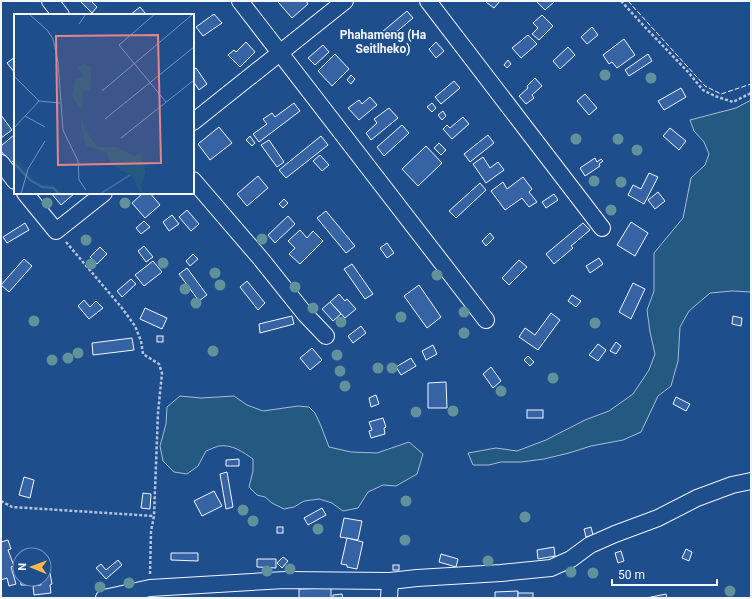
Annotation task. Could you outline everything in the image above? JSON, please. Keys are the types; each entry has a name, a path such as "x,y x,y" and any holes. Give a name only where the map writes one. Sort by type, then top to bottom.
{"street":[{"path":"50,1 60,14"},
{"path":"240,1 486,320"},
{"path":"194,121 345,1"},
{"path":"428,1 602,228"},
{"path":"1,163 14,180"},
{"path":"194,181 261,259 305,314 326,336"},
{"path":"26,194 56,231 103,194"},
{"path":"104,598 150,588 285,580 390,581 551,568 571,559 590,545 658,518 697,498 732,485 751,481"},
{"path":"389,598 390,581"}],"path":[{"path":"621,1 703,90 733,102 751,93"},
{"path":"56,231 122,308 135,326 141,341 143,354 159,364 162,373 158,413 154,516 151,531 150,588"},
{"path":"1,501 12,507 154,516"}],"shaded area":[{"path":"751,100 751,292 732,291 710,293 689,311 680,327 678,361 671,386 658,396 641,432 623,440 591,446 544,459 521,462 501,462 489,465 473,465 468,453 496,448 517,451 546,440 585,420 609,411 633,394 649,370 655,354 647,310 654,291 654,253 683,218 691,178 705,165 709,154 704,142 694,131 690,120 736,108"},
{"path":"180,396 201,398 234,396 247,405 263,411 298,406 309,407 315,413 329,447 351,452 377,453 409,442 423,454 417,474 396,486 383,485 368,492 358,508 343,511 332,503 319,499 304,501 294,507 284,509 272,503 265,497 257,495 249,487 253,471 253,459 233,447 219,446 206,451 198,466 187,474 174,472 163,461 160,446 166,424 167,407"}],"building":[{"path":"80,1 91,1 97,7 92,13"},
{"path":"306,1 308,4 292,18 278,2"},
{"path":"500,1 494,8 486,2"},
{"path":"536,1 555,1 545,10"},
{"path":"140,7 146,14 131,14"},
{"path":"407,11 413,18 388,39 382,32"},
{"path":"214,14 222,23 203,36 196,27"},
{"path":"542,15 553,26 539,40 532,34 538,28 533,23"},
{"path":"592,27 598,35 587,44 581,37"},
{"path":"528,35 537,44 521,58 512,48"},
{"path":"624,39 635,55 617,68 612,62 609,64 603,55"},
{"path":"246,42 255,52 240,67 228,55 234,50 236,52"},
{"path":"436,42 444,51 436,58 429,49"},
{"path":"323,45 329,52 315,65 308,58"},
{"path":"568,47 575,55 560,69 553,61"},
{"path":"335,54 349,69 332,86 318,71"},
{"path":"648,54 652,61 629,76 625,70"},
{"path":"14,58 14,72 7,63"},
{"path":"508,60 511,64 507,68 504,65"},
{"path":"196,68 207,84 199,90 194,82 194,69"},
{"path":"351,75 355,79 351,84 347,80"},
{"path":"535,78 542,86 532,95 534,98 526,104 519,96 528,88 527,86"},
{"path":"454,81 460,88 441,104 435,97"},
{"path":"681,88 686,97 664,110 658,101"},
{"path":"585,94 597,108 589,115 577,101"},
{"path":"370,97 377,105 359,120 348,108 359,100 362,104"},
{"path":"294,103 300,111 259,142 253,134 267,124 263,119 272,113 275,117"},
{"path":"432,103 436,108 432,112 427,107"},
{"path":"389,108 398,118 371,140 366,133 377,123 374,119"},
{"path":"443,111 446,116 442,120 438,115"},
{"path":"1,115 12,130 1,138"},
{"path":"463,117 469,124 452,139 443,129 447,125 450,128"},
{"path":"402,125 409,133 384,156 377,147"},
{"path":"219,127 232,143 210,160 198,144"},
{"path":"670,128 686,141 679,150 663,136"},
{"path":"14,135 14,160 11,163 1,151 1,146"},
{"path":"488,135 494,143 470,162 464,154"},
{"path":"250,136 255,143 252,146 246,140"},
{"path":"321,136 328,145 286,178 279,170"},
{"path":"269,140 284,162 277,167 261,145"},
{"path":"439,143 446,150 441,155 434,148"},
{"path":"426,146 442,163 418,186 402,169"},
{"path":"320,155 329,165 322,171 313,161"},
{"path":"483,157 490,168 498,162 504,170 486,183 473,164"},
{"path":"595,158 597,162 601,159 603,161 599,164 600,166 585,176 580,168"},
{"path":"649,173 658,177 644,204 628,195 633,185 641,189"},
{"path":"258,176 268,188 247,206 237,194"},
{"path":"523,177 532,189 529,192 537,202 529,207 522,198 505,210 491,191 503,182 507,189"},
{"path":"480,183 486,190 456,218 449,211"},
{"path":"658,192 665,201 655,209 648,200"},
{"path":"52,194 74,194 61,205"},
{"path":"142,194 151,194 160,205 145,218 132,203"},
{"path":"554,194 558,200 546,208 542,202"},
{"path":"284,199 288,203 283,208 279,204"},
{"path":"187,210 199,224 191,231 179,217"},
{"path":"326,211 355,246 346,253 317,218"},
{"path":"172,215 179,224 169,231 163,222"},
{"path":"288,216 295,224 275,243 268,235"},
{"path":"144,221 150,227 141,234 136,228"},
{"path":"631,222 648,233 635,256 617,245"},
{"path":"25,223 29,230 7,243 3,237"},
{"path":"583,223 590,230 571,246 573,248 554,264 546,254"},
{"path":"300,230 307,238 313,231 323,241 300,264 289,254 295,248 288,241"},
{"path":"490,233 494,238 486,246 482,241"},
{"path":"387,243 394,253 387,258 380,248"},
{"path":"144,246 153,257 146,262 138,251"},
{"path":"100,247 107,254 97,264 90,257"},
{"path":"193,254 198,259 190,266 186,261"},
{"path":"599,258 603,264 590,273 586,266"},
{"path":"24,259 32,266 9,292 1,285"},
{"path":"519,260 527,267 509,285 502,278"},
{"path":"153,261 162,272 144,286 135,275"},
{"path":"352,264 373,294 365,299 344,269"},
{"path":"187,268 207,295 199,301 179,274"},
{"path":"131,279 136,284 122,297 117,291"},
{"path":"247,281 265,303 258,310 240,287"},
{"path":"633,283 645,289 631,319 619,312"},
{"path":"419,285 441,317 427,328 404,296"},
{"path":"339,294 345,301 347,299 356,309 345,318 330,302"},
{"path":"572,295 581,301 576,307 568,301"},
{"path":"84,300 90,307 96,301 103,308 89,319 78,306"},
{"path":"330,302 341,314 333,321 322,309"},
{"path":"145,308 167,318 162,329 140,319"},
{"path":"551,313 560,320 538,350 519,337 525,328 535,335"},
{"path":"292,316 294,324 260,333 259,324"},
{"path":"733,316 742,318 741,326 732,324"},
{"path":"361,326 366,333 353,343 348,336"},
{"path":"157,336 163,336 163,342 157,342"},
{"path":"132,338 134,350 93,355 92,343"},
{"path":"616,342 621,346 616,354 610,351"},
{"path":"598,344 606,350 598,361 589,355"},
{"path":"433,345 437,354 426,360 422,351"},
{"path":"312,348 322,360 310,370 300,358"},
{"path":"528,356 534,362 530,366 524,360"},
{"path":"411,358 416,366 401,375 396,367"},
{"path":"491,367 501,381 493,388 483,374"},
{"path":"446,382 447,408 428,408 428,383"},
{"path":"376,395 379,404 371,407 369,398"},
{"path":"676,397 690,404 686,411 673,404"},
{"path":"527,410 543,410 543,418 527,418"},
{"path":"383,418 386,427 384,428 385,434 371,438 369,431 372,430 369,422"},
{"path":"239,459 239,466 226,466 226,460"},
{"path":"227,472 233,507 226,509 220,474"},
{"path":"24,477 34,480 30,498 19,495"},
{"path":"214,491 222,506 202,516 194,501"},
{"path":"143,493 151,494 150,509 141,508"},
{"path":"322,508 326,515 308,525 304,518"},
{"path":"344,518 362,521 358,540 340,537"},
{"path":"277,527 283,527 283,533 277,533"},
{"path":"591,527 593,535 586,537 584,529"},
{"path":"347,538 363,542 357,569 341,564"},
{"path":"8,540 11,549 8,550 12,561 12,585 9,586 7,578 1,580 1,542"},
{"path":"554,547 555,556 538,559 537,550"},
{"path":"686,549 692,552 689,561 682,558"},
{"path":"621,551 624,561 618,563 615,553"},
{"path":"171,553 198,553 198,561 171,560"},
{"path":"441,554 458,559 456,567 439,562"},
{"path":"283,557 288,561 282,568 277,563"},
{"path":"257,559 276,559 276,568 257,567"},
{"path":"118,560 122,565 106,579 96,568 101,564 106,570"},
{"path":"393,565 399,565 399,570 393,570"},
{"path":"33,587 50,587 51,593 34,595"},
{"path":"331,588 331,598 299,598 299,589"},
{"path":"518,591 518,598 495,598 495,592"},
{"path":"518,593 533,593 533,598 518,598"},
{"path":"342,594 343,598 333,598 333,595"},
{"path":"666,594 667,598 646,598"}],"fence":[{"path":"628,1 705,86 721,94 751,84"}],"district":[{"name":"Phahameng (Ha Seitlheko)","path":"383,42"}]}
